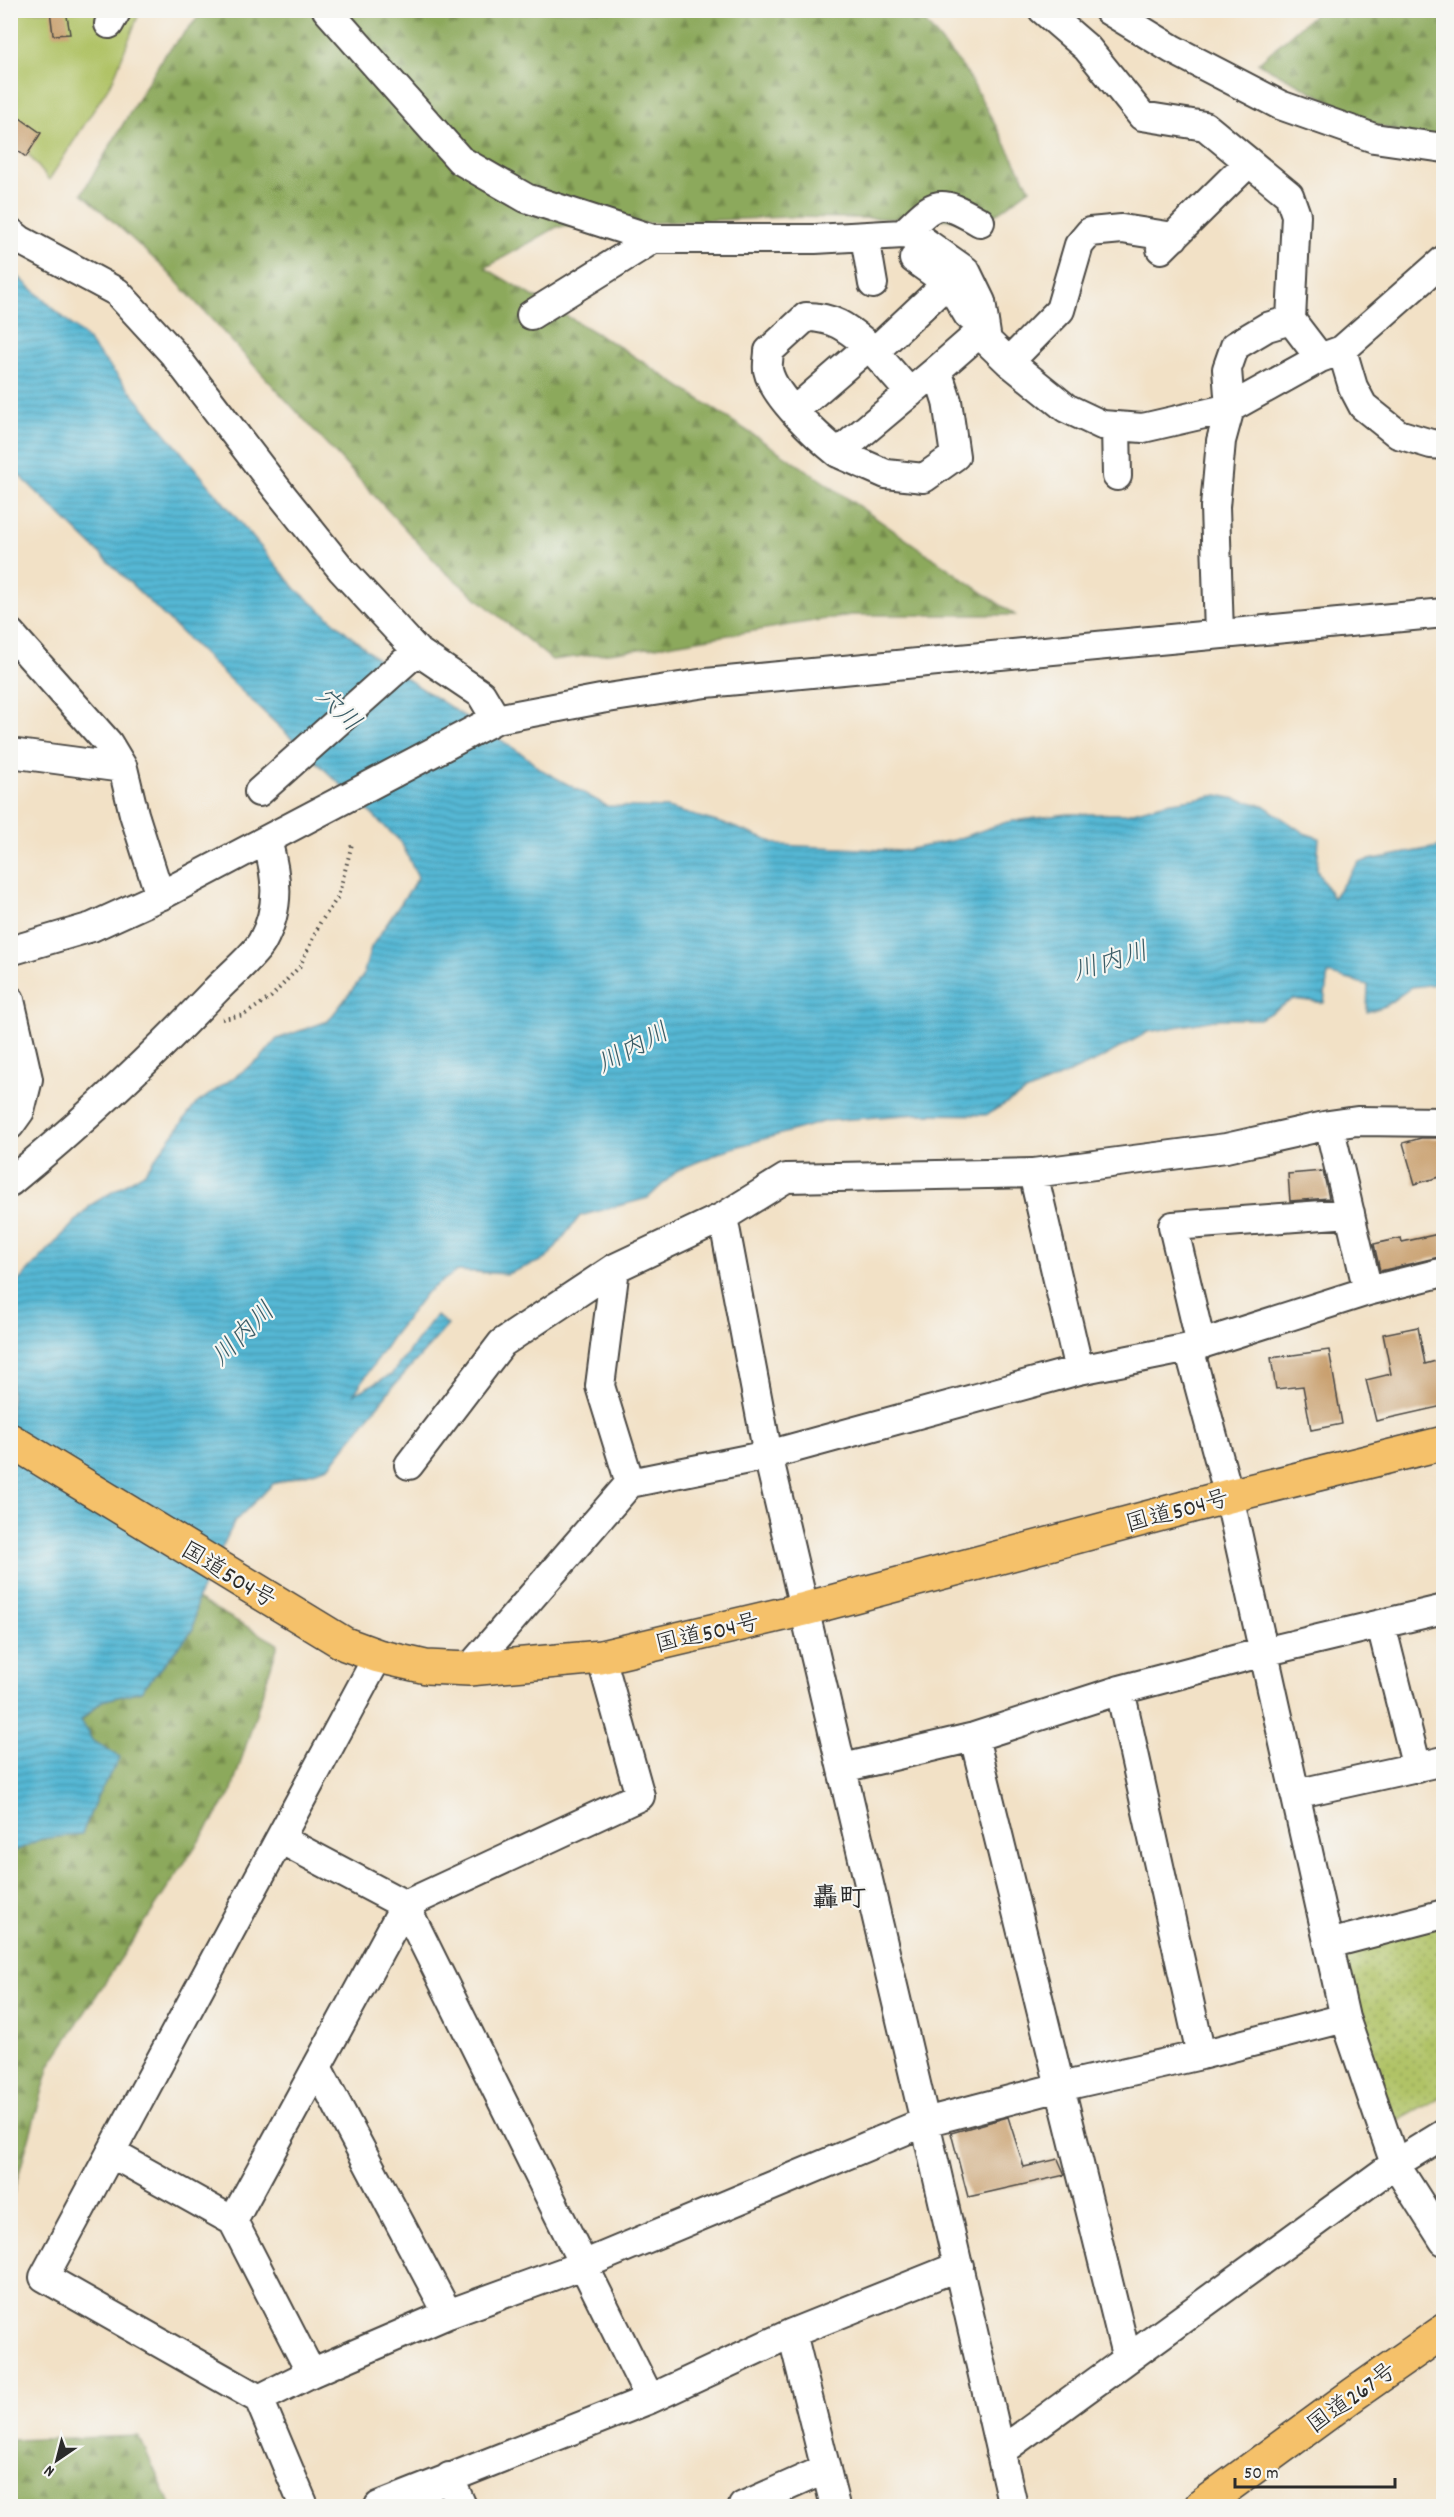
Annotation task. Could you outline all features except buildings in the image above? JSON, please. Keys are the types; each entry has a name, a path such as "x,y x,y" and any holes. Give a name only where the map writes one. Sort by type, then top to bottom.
{"highway":[{"name":"国道504号","path":"10,1440 345,1644 378,1656 426,1667 469,1669 601,1657 805,1609 1229,1496 1443,1443"},
{"name":"国道267号","path":"1201,2506 1443,2331"}],"street":[{"path":"327,10 460,160 526,198 653,239 865,237 909,246 944,286 956,295 968,315 985,328"},
{"path":"1043,10 1087,48 1142,116"},
{"path":"1108,10 1172,49 1280,105 1374,138 1443,148"},
{"path":"1086,72 1120,106 1142,116 1205,126 1289,195 1296,215 1291,320"},
{"path":"1009,362 1060,310 1079,245 1089,232 1122,228 1166,245 1249,162"},
{"path":"909,246 923,214 936,206 952,206 980,222"},
{"path":"15,236 117,292 173,353 277,489 411,657 481,694 496,719"},
{"path":"865,237 873,284"},
{"path":"909,246 919,238 966,272 981,302 987,341 1066,408 1102,425 1143,428 1230,408 1331,354 1443,260"},
{"path":"531,315 653,239"},
{"path":"795,411 944,286"},
{"path":"910,393 871,349 842,324 820,317 806,317 769,351 768,369 774,386 814,433 838,453 886,474 924,478 955,456 947,400 937,370"},
{"path":"1291,320 1331,354 1363,406 1398,434 1431,444 1443,445"},
{"path":"1219,634 1215,507 1221,441 1230,408 1227,369 1235,345 1267,327 1291,320"},
{"path":"838,453 985,328"},
{"path":"1116,426 1117,476"},
{"path":"10,951 92,927 160,896 496,719 602,699 706,683 1443,613"},
{"path":"10,633 108,743 123,768 134,814 160,896"},
{"path":"259,792 411,657"},
{"path":"10,753 123,768"},
{"path":"10,1182 48,1151 182,1025 261,943 277,901 274,866 267,840"},
{"path":"10,1000 28,1079 20,1111 10,1125"},
{"path":"409,1465 502,1343 615,1268 723,1217 786,1178 1033,1173 1226,1148 1357,1121 1443,1122"},
{"path":"1329,1125 1368,1291"},
{"path":"1033,1173 1079,1370"},
{"path":"1350,1213 1173,1226 1195,1347 1345,2018 1395,2164 1443,2241"},
{"path":"723,1217 768,1455 843,1768 1013,2506"},
{"path":"615,1268 600,1386 630,1483"},
{"path":"469,1669 630,1483 768,1455 1079,1370 1195,1347 1368,1291 1443,1272"},
{"path":"843,1768 974,1737 1120,1690 1264,1652 1443,1610"},
{"path":"1295,1794 1430,1765 1381,1625"},
{"path":"304,2506 259,2398 45,2277 378,1656"},
{"path":"233,2221 405,1905 640,1796 601,1657"},
{"path":"1120,1690 1201,2055"},
{"path":"974,1737 1127,2359"},
{"path":"280,1839 405,1905 650,2399"},
{"path":"1329,1944 1443,1914"},
{"path":"259,2398 448,2314 583,2265 925,2122 1345,2018"},
{"path":"317,2067 448,2314"},
{"path":"1000,2452 1395,2164 1443,2134"},
{"path":"111,2153 233,2221 311,2373"},
{"path":"379,2506 650,2399 792,2333 959,2266"},
{"path":"792,2333 835,2506"},
{"path":"743,2506 825,2469"},
{"path":"449,2477 462,2506"}],"path":[{"path":"182,1025 244,1015 271,997 300,966 320,923 338,897 352,844"}],"green space":[{"path":"10,11 140,11 113,80 49,180 11,133"},
{"path":"204,11 916,11 967,73 1030,189 988,220 787,217 557,227 485,268 623,349 811,473 1015,615 851,615 655,647 552,660 444,571 164,268 82,193 163,57"},
{"path":"1318,11 1443,11 1443,147 1371,123 1258,63"},
{"path":"197,1599 278,1644 231,1793 50,2065 11,2201 11,1853 40,1839 82,1834 97,1797 92,1740 81,1721 102,1701 141,1691 193,1630"},
{"path":"1443,1925 1443,2096 1396,2122 1353,2011 1343,1950"},
{"path":"139,2436 171,2506 11,2506 11,2440"}],"water":[{"path":"10,269 85,337 296,589 381,662 524,755 540,769 607,806 667,808 731,826 780,845 902,851 954,840 1007,822 1067,814 1126,814 1166,803 1218,795 1263,805 1304,833 1319,838 1317,870 1333,898 1359,862 1443,846 1443,983 1412,987 1385,1006 1367,1012 1368,985 1328,974 1324,1003 1293,999 1260,1019 1220,1019 1148,1032 1098,1060 1026,1092 986,1115 919,1114 826,1121 726,1150 678,1170 648,1198 580,1216 546,1259 507,1274 457,1271 427,1292 392,1337 354,1394 391,1375 436,1315 448,1325 390,1390 329,1467 273,1484 235,1521 197,1599 193,1630 141,1691 102,1701 81,1720 92,1740 120,1757 97,1797 82,1834 41,1839 11,1853 11,1289 92,1204 144,1173 196,1104 260,1059 277,1039 328,1021 363,976 371,947 418,878 401,842 11,467"}],"district":[{"name":"轟町","path":"839,1897"}],"water label":[{"name":"穴川","path":"339,708"},
{"name":"川内川","path":"1110,960"},
{"name":"川内川","path":"632,1047"},
{"name":"川内川","path":"242,1333"}]}
